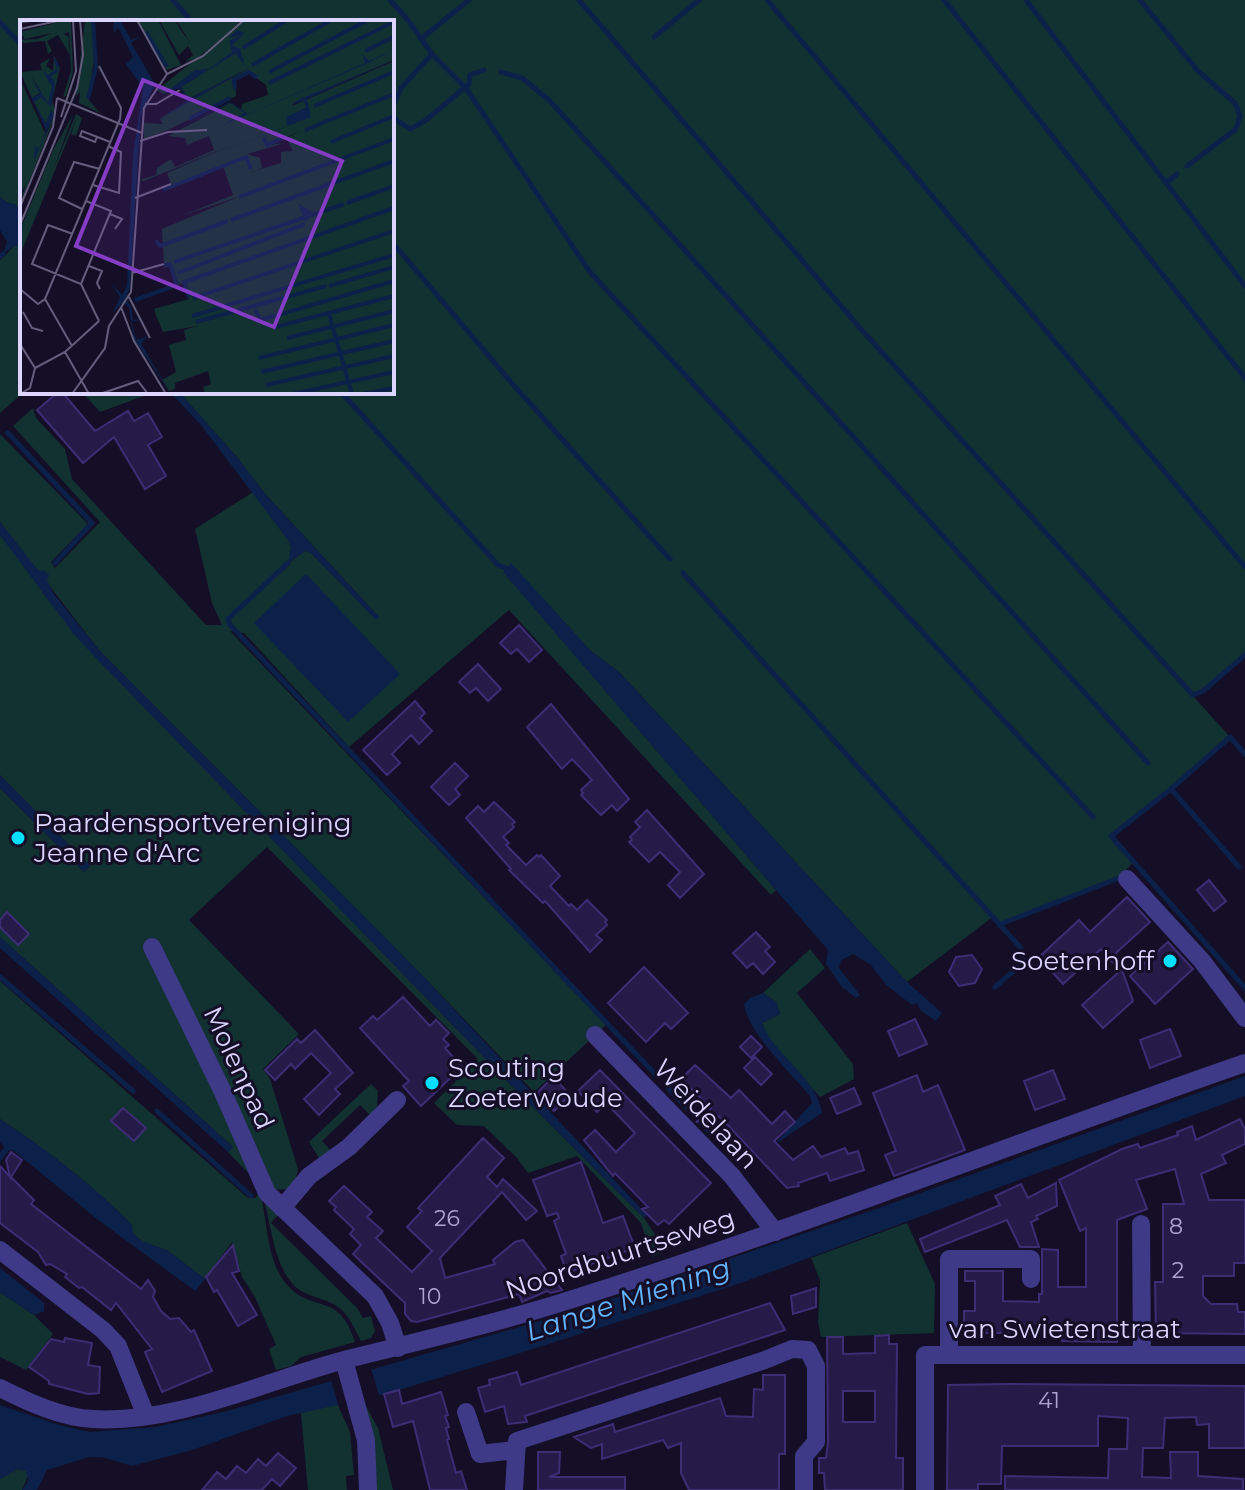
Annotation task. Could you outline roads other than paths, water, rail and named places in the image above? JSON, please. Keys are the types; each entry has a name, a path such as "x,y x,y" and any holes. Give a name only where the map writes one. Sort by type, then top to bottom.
{"street":[{"path":"1127,879 1202,961 1245,1018"},
{"name":"Molenpad","path":"152,947 222,1090 267,1193 375,1296 390,1323 398,1348"},
{"name":"Weidelaan","path":"595,1035 732,1176 775,1232"},
{"name":"Noordbuurtseweg","path":"0,1388 24,1400 92,1419 146,1416 177,1410 575,1298 775,1232 1245,1063"},
{"path":"282,1208 309,1176 349,1147 397,1100"},
{"path":"1141,1224 1142,1355"},
{"path":"0,1250 103,1330 118,1346 146,1416"},
{"path":"949,1354 949,1259 1031,1259 1031,1279"},
{"path":"514,1490 517,1441 792,1349 808,1350 816,1366 816,1442 804,1456 804,1490"},
{"name":"van Swietenstraat","path":"925,1490 925,1355 1245,1355"},
{"path":"345,1365 366,1440 368,1490"},
{"path":"466,1412 480,1454 515,1450"}],"water":[{"path":"0,197 20,210 20,246 14,246 3,254 7,242 0,230"},
{"path":"172,394 181,394 266,495 379,617 376,620 311,553 305,551 288,563 291,547 288,540 201,425"},
{"path":"0,522 38,570 49,575 47,580 53,593 99,650 421,974 647,1215 644,1218 93,655 0,535"},
{"path":"511,563 591,651 619,672 907,982 942,1013 936,1021 920,1010 917,1003 912,1005 886,985 871,965 853,954 841,960 839,968 860,995 856,998 842,987 826,964 828,950 503,572"},
{"path":"306,574 400,674 348,722 254,623"},
{"path":"0,775 90,866 84,872 0,788"},
{"path":"0,937 233,1147 228,1152 0,948"},
{"path":"763,993 776,1002 780,1014 762,1023 776,1046 812,1089 822,1113 775,1144 812,1103 810,1096 762,1041 748,1017 744,1005 750,998"},
{"name":"Lange Miening","path":"1245,1076 1245,1096 741,1283 379,1396 287,1416 192,1450 132,1466 102,1457 89,1457 47,1470 37,1490 22,1490 28,1481 26,1471 18,1469 0,1479 0,1405 90,1432 156,1427 227,1411 579,1310 879,1208"},
{"path":"0,1119 85,1182 132,1225 133,1233 142,1241 168,1251 205,1279 195,1291 97,1219 13,1150 9,1150 0,1162 4,1147 0,1142"},
{"path":"0,1268 44,1303 44,1311 34,1315 0,1292"}],"waterway":[{"path":"173,0 190,20"},
{"path":"390,0 432,54 465,87 590,272 1093,817"},
{"path":"422,38 469,0"},
{"path":"579,0 860,328 1193,695 1203,691 1245,655"},
{"path":"654,37 699,0"},
{"path":"767,0 1245,567"},
{"path":"944,0 1245,378"},
{"path":"1026,0 1245,286"},
{"path":"1140,0 1198,71 1235,103 1240,116 1236,129 1187,166"},
{"path":"0,22 20,44"},
{"path":"394,104 401,88 432,54"},
{"path":"394,116 410,129 425,121 469,84 470,75 484,70"},
{"path":"501,72 522,78 550,101 1148,763"},
{"path":"1166,183 1177,174"},
{"path":"394,244 517,389 670,559"},
{"path":"0,257 3,254"},
{"path":"343,394 498,565 506,568"},
{"path":"8,433 92,523 55,563"},
{"path":"288,563 228,619 230,625 656,1075"},
{"path":"683,573 1020,947 1024,962 995,987"},
{"path":"1245,754 1230,737 1111,836 1245,988"},
{"path":"1171,789 1239,867"},
{"path":"1000,926 1119,878"},
{"path":"0,977 133,1091"},
{"path":"669,1089 686,1107"},
{"path":"157,1111 251,1196"},
{"path":"699,1120 711,1133"},
{"path":"720,1140 737,1157"}],"place":[{"name":"Paardensportvereniging Jeanne d'Arc","path":"18,838"},
{"name":"Soetenhoff","path":"1170,961"},
{"name":"Scouting Zoeterwoude","path":"432,1083"}]}
